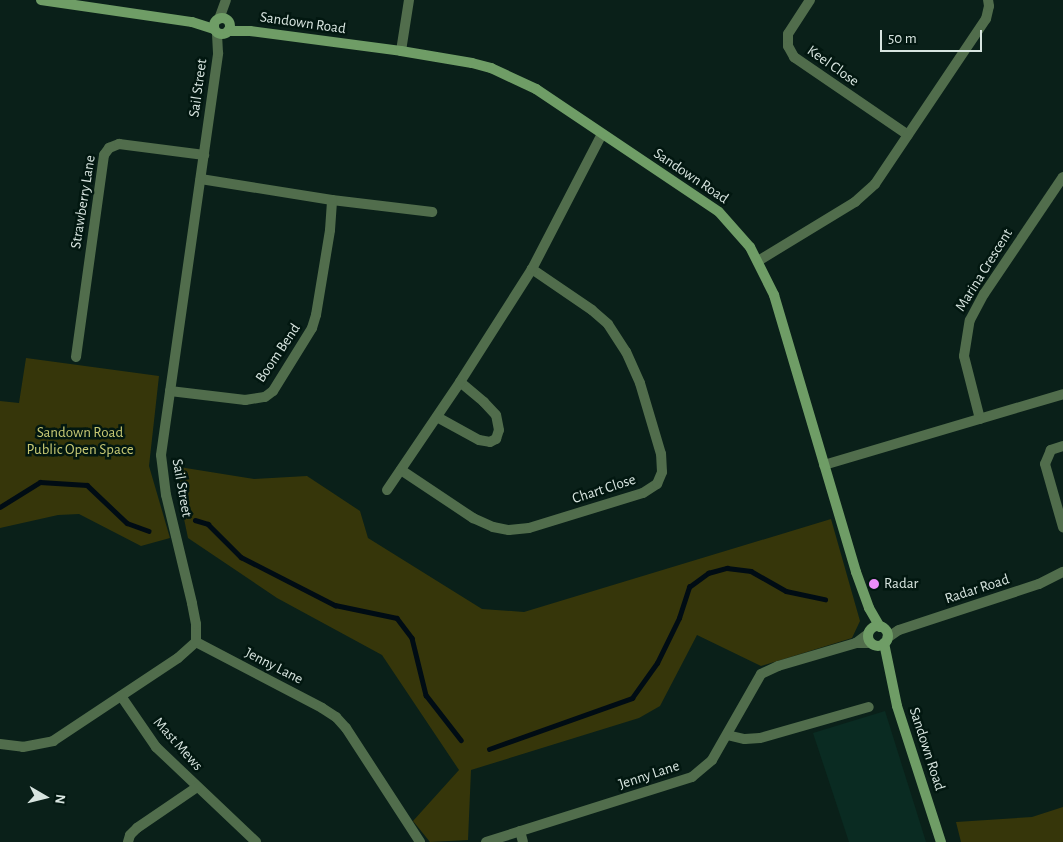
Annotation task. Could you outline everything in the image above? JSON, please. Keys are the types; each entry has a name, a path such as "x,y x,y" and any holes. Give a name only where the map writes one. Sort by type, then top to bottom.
{"street":[{"name":"Sandown Road","path":"41,0 81,3 250,31 401,51 472,63 509,75 536,89 719,212 740,235 758,261 774,295 824,465 887,665 897,706 941,842"},
{"path":"222,26 226,0"},
{"path":"401,51 409,0"},
{"name":"Keel Close","path":"810,0 788,34 788,46 794,57 908,135"},
{"path":"758,261 866,194 986,19 989,6 988,0"},
{"name":"Sail Street","path":"196,642 196,624 192,603 166,495 161,465 222,26"},
{"path":"387,490 438,417 532,269 602,134"},
{"name":"Strawberry Lane","path":"76,357 104,154 109,148 119,144 204,154"},
{"name":"Marina Crescent","path":"980,419 964,356 970,320 984,294 1063,177"},
{"path":"201,179 332,200 432,212"},
{"name":"Boom Bend","path":"170,391 246,400 265,397 273,390 308,338 316,315 332,200"},
{"name":"Chart Close","path":"401,470 473,518 493,527 509,530 529,528 643,493 657,484 662,472 661,454 640,383 626,352 608,324 592,310 532,269"},
{"path":"438,417 480,440 490,442 496,439 499,430 496,415 460,382"},
{"path":"824,465 1063,394"},
{"path":"1063,446 1051,450 1046,464 1063,526"},
{"name":"Radar Road","path":"878,636 1039,584 1063,572"},
{"name":"Jenny Lane","path":"486,842 684,781 706,766 727,735 750,689 761,674 778,666 878,636"},
{"path":"0,744 23,747 53,741 178,658 196,642"},
{"name":"Jenny Lane","path":"196,642 336,717 346,728 420,842"},
{"name":"Mast Mews","path":"121,696 156,747 256,842"},
{"path":"727,735 745,739 760,738 869,707"},
{"name":"Mast Mews","path":"128,842 130,835 137,828 197,787"},
{"path":"520,831 523,842"}],"shaded area":[{"path":"885,711 926,842 849,842 813,733"}],"green space":[{"name":"Sandown Road Public Open Space","path":"26,358 159,376 149,466 170,538 141,546 79,514 58,515 0,528 0,401 19,403"},
{"path":"173,466 254,479 307,476 360,511 368,538 482,609 524,612 831,519 860,621 852,638 761,666 697,635 660,706 639,718 471,770 468,840 430,842 413,821 459,770 382,655 277,598 188,538"},
{"path":"1063,807 1063,842 961,842 956,822 1032,817"}],"waterway":[{"path":"0,507 40,482 87,485 127,523 149,531"},
{"path":"195,520 208,524 241,557 335,605 397,618 412,638 426,695 461,740"},
{"path":"489,749 632,698 657,663 679,618 689,587 708,573 727,568 751,571 786,591 825,599"}],"place":[{"name":"Radar","path":"874,584"}]}
